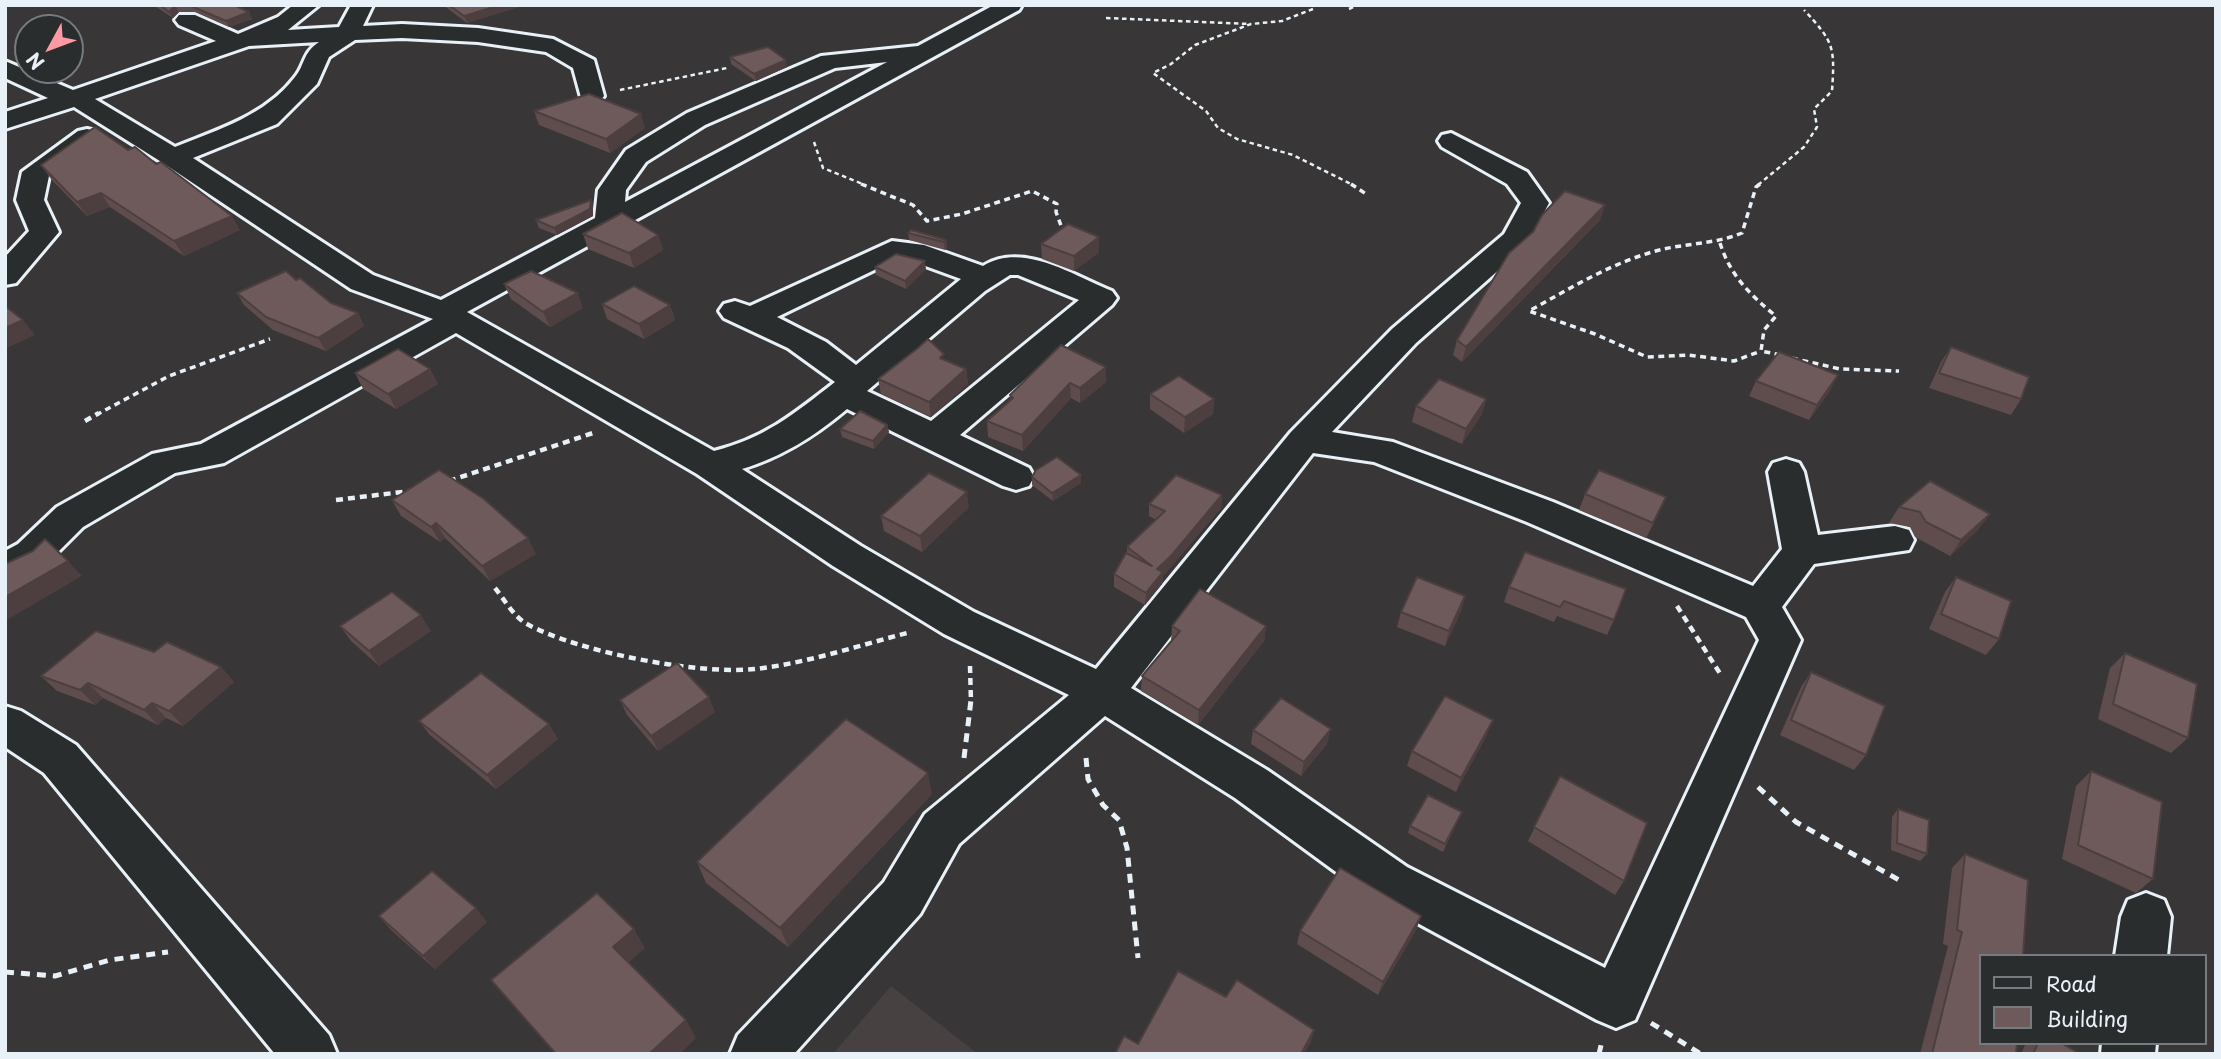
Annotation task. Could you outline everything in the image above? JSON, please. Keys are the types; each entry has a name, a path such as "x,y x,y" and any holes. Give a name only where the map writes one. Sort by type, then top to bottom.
{"street":[{"path":"5,121 69,97 241,41 286,22 308,5"},
{"path":"173,157 268,118 308,79 318,53 347,35 362,5"},
{"path":"957,5 1002,11"},
{"path":"5,570 32,554 70,517 165,463 211,454 609,223 1002,11"},
{"path":"187,20 241,41 402,31 553,46 585,65 591,96"},
{"path":"609,223 612,190 636,156 696,119 830,61 934,50"},
{"path":"5,68 36,85 83,102 110,121 173,157 362,282 450,316 710,465 847,556 953,620 1251,784 1390,883 1616,1002 1780,640 1760,606 1540,512 1380,451 1304,440"},
{"path":"696,119 758,144"},
{"path":"5,276 44,232 30,200 36,172 110,121"},
{"path":"757,1054 902,898 942,829 1096,698 1304,440 1404,336 1516,239 1535,203 1517,178 1451,141"},
{"path":"985,277 913,251 892,250 739,313 803,341 836,362 849,388 934,438 1016,477"},
{"path":"710,465 750,454 803,427 985,277 1002,267 1021,265 1101,298 934,438"},
{"path":"1786,472 1802,551"},
{"path":"1760,606 1802,551 1895,540"},
{"path":"5,724 60,760 310,1054"}],"path":[{"path":"1349,9 1358,5"},
{"path":"1106,18 1251,24 1289,19 1313,9"},
{"path":"1804,10 1830,38 1834,63 1832,91 1814,109 1817,127 1804,148 1756,187 1742,233 1720,243 1673,247 1626,262 1579,283 1530,311 1647,357 1688,355 1734,361 1761,351 1840,369 1899,372"},
{"path":"1251,24 1195,45 1171,64 1153,73 1206,111 1218,128 1237,139 1293,155 1341,177 1366,194"},
{"path":"591,96 727,68"},
{"path":"805,119 814,130 815,153 823,168 913,205 927,221 962,214 1032,191 1057,204 1056,212 1065,239"},
{"path":"1720,243 1726,266 1747,294 1776,316 1764,330 1761,351"},
{"path":"85,421 169,376 270,340"},
{"path":"447,481 604,430 639,424"},
{"path":"336,500 423,488"},
{"path":"495,588 524,623 581,646 632,659 713,668 753,668 800,662 953,620 967,634 971,686 962,767"},
{"path":"1096,698 1085,746 1088,779 1103,805 1119,820 1127,848 1138,958"},
{"path":"5,972 55,976 110,960 164,952 222,950"},
{"path":"1616,1002 1701,1054"}],"shaded area":[{"path":"891,986 978,1054 833,1054"}],"building":[{"path":"160,5 234,5 249,12 226,21 191,6 175,6 169,12"},
{"path":"449,5 500,5 464,16"},
{"path":"768,47 786,60 754,74 730,57"},
{"path":"589,94 641,114 606,139 534,111"},
{"path":"95,127 128,150 135,147 156,164 161,162 232,216 174,241 101,193 77,202 41,165"},
{"path":"1565,191 1605,205 1466,347 1457,340 1509,253 1533,232 1542,215"},
{"path":"591,200 590,209 554,228 536,220"},
{"path":"622,213 658,235 629,253 583,234"},
{"path":"1068,224 1099,237 1074,256 1041,244"},
{"path":"911,230 946,240 944,242 908,233"},
{"path":"896,254 925,261 905,281 875,267"},
{"path":"286,271 296,280 300,278 331,303 358,313 318,338 266,317 237,293"},
{"path":"531,271 578,293 543,312 504,284"},
{"path":"634,286 670,305 639,324 602,304"},
{"path":"5,306 23,320 5,328"},
{"path":"928,339 944,354 940,358 966,369 929,402 878,379 918,348"},
{"path":"1061,345 1106,367 1080,388 1070,383 1022,435 987,421 1013,398 1010,395"},
{"path":"1951,347 2029,377 2021,399 1939,373"},
{"path":"398,349 430,369 388,394 355,373"},
{"path":"1779,352 1838,375 1817,405 1756,381"},
{"path":"1179,376 1214,399 1185,417 1150,394"},
{"path":"1439,379 1486,399 1466,429 1416,406"},
{"path":"860,411 887,425 873,441 840,429"},
{"path":"1057,457 1081,475 1052,493 1032,477 1036,470"},
{"path":"439,470 484,499 528,538 482,566 436,523 431,527 392,500"},
{"path":"1599,470 1666,497 1653,523 1585,494"},
{"path":"929,473 967,492 920,536 881,516"},
{"path":"1176,475 1222,495 1157,569 1163,572 1146,593 1114,574 1126,553 1152,566 1127,547 1165,511 1149,504"},
{"path":"1930,481 1990,514 1961,540 1926,522 1920,512 1899,507"},
{"path":"45,539 68,561 5,597 5,564 33,551"},
{"path":"1525,552 1626,589 1614,620 1564,601 1560,607 1509,587"},
{"path":"1417,577 1465,596 1449,631 1401,612"},
{"path":"1956,577 2011,601 1999,639 1941,614"},
{"path":"1200,589 1266,626 1199,710 1142,676 1180,631 1172,626"},
{"path":"392,592 421,615 369,651 340,626"},
{"path":"96,631 154,652 167,642 221,667 169,711 152,703 144,710 88,683 80,690 41,676"},
{"path":"2125,653 2197,684 2188,738 2113,704"},
{"path":"677,663 709,697 651,736 620,700"},
{"path":"1811,672 1885,706 1866,755 1791,720"},
{"path":"481,673 549,724 487,775 419,721"},
{"path":"1445,696 1493,720 1461,778 1412,751"},
{"path":"1281,698 1331,729 1304,762 1253,730"},
{"path":"846,719 928,773 780,928 697,862"},
{"path":"2091,771 2162,802 2153,879 2078,845"},
{"path":"1560,776 1647,823 1624,881 1534,827"},
{"path":"1428,795 1462,812 1445,844 1410,826"},
{"path":"1898,809 1929,820 1927,854 1897,843"},
{"path":"1965,854 2028,880 2023,954 1980,954 1980,1045 2017,1045 2016,1054 1932,1054 1962,932 1957,930"},
{"path":"1340,868 1421,916 1383,982 1300,931"},
{"path":"432,871 476,908 423,956 379,916"},
{"path":"597,893 634,929 613,947 686,1020 649,1054 556,1054 491,980"},
{"path":"1178,971 1226,997 1237,980 1314,1030 1301,1054 1115,1054 1124,1036 1138,1044"},
{"path":"2037,1045 2064,1045 2080,1054 2033,1054"}]}
